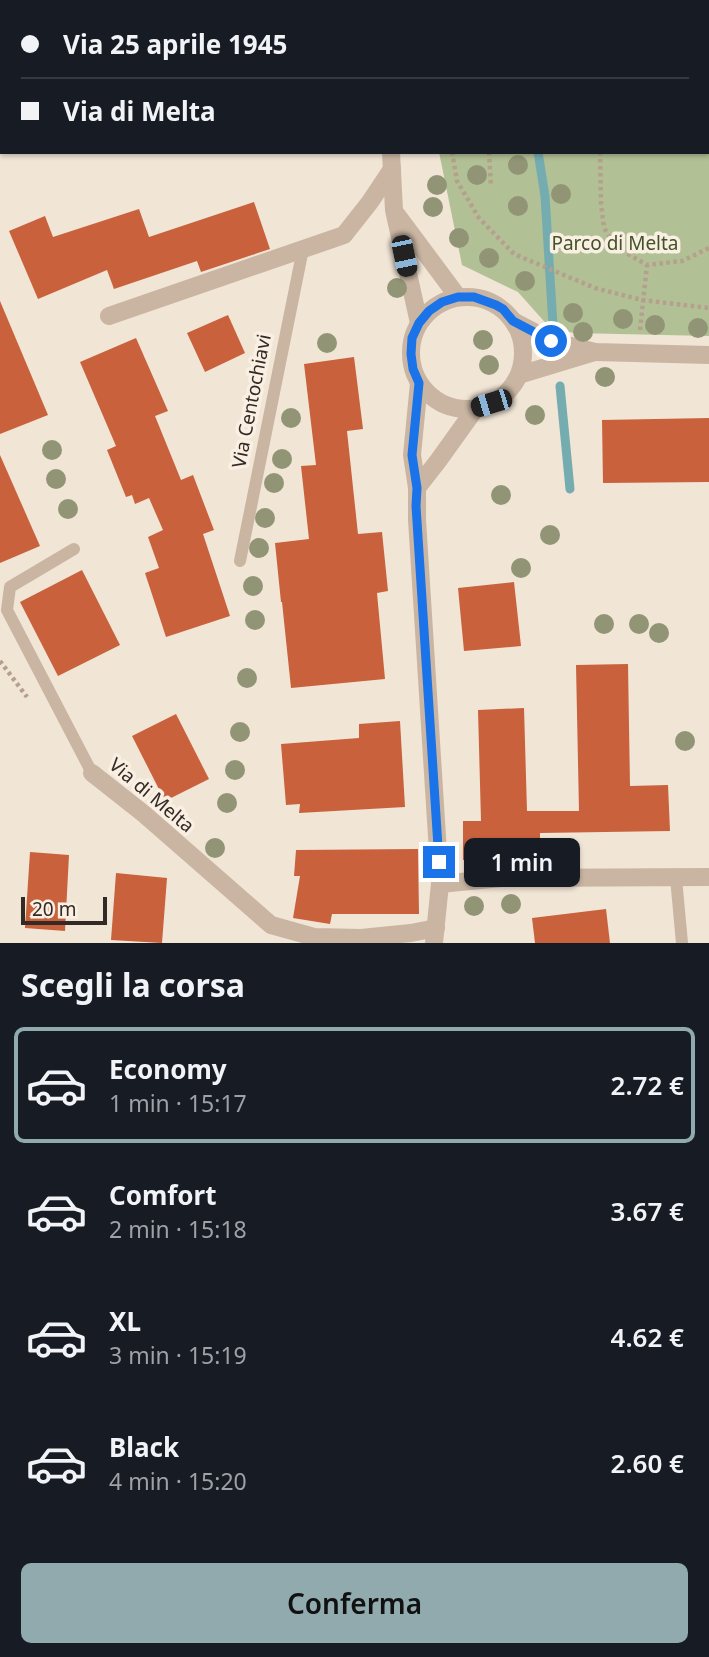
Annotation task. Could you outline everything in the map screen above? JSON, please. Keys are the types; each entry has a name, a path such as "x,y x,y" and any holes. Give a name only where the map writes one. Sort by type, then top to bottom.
{"street":[{"path":"391,160 394,210 419,323"},
{"path":"109,316 344,235 370,202 391,160"},
{"path":"394,210 458,297"},
{"path":"419,323 435,306 458,297 489,301 503,309 513,321 523,351 515,382 505,394 476,408 458,408 444,404 430,396 419,383"},
{"path":"513,321 551,341 595,352 709,355"},
{"name":"Via di Melta","path":"92,774 144,814 271,925 314,937 349,938 411,933 435,936 440,884 417,488 412,455 419,383 411,354 412,338 419,323"},
{"path":"519,374 595,352"},
{"path":"417,488 476,408"},
{"path":"440,884 501,878 709,877"}],"lane":[{"name":"Via Centochiavi","path":"240,561 303,250"},
{"name":"Via di Melta","path":"74,549 10,587 7,610 92,774"},
{"path":"676,878 682,943"}],"path":[{"path":"452,154 457,181 479,218 514,254 595,288 642,300 709,308"},
{"path":"489,154 491,187"},
{"path":"600,154 604,228 616,247 647,265 682,261 709,248"},
{"path":"640,337 647,265"}],"green space":[{"name":"Parco di Melta","path":"439,154 709,154 709,336 574,333 550,328 518,292 462,265"}],"building":[{"path":"254,202 270,249 201,272 197,261 114,289 107,270 38,299 9,231 45,216 53,237 139,209 149,237"},
{"path":"0,301 48,415 0,434"},
{"path":"228,315 245,353 205,372 187,333"},
{"path":"136,338 168,411 155,416 181,480 193,475 214,530 203,534 230,616 166,637 145,573 159,568 148,537 163,530 149,498 135,504 132,495 126,497 107,450 116,446 80,362"},
{"path":"354,357 363,429 347,431 358,534 382,532 388,591 377,593 385,679 291,688 275,543 309,539 301,466 316,465 304,364"},
{"path":"709,418 709,482 603,483 602,420"},
{"path":"0,455 40,546 0,563"},
{"path":"82,570 120,645 58,676 20,602"},
{"path":"514,582 521,646 464,651 458,588"},
{"path":"628,664 630,786 668,785 670,831 540,833 540,851 509,851 508,861 463,860 463,821 481,821 478,710 524,708 527,811 579,811 576,665"},
{"path":"176,714 209,779 165,801 132,736"},
{"path":"400,721 405,807 299,813 300,804 286,805 281,744 359,738 359,724"},
{"path":"418,849 419,914 332,914 330,924 293,918 300,876 294,876 296,850"},
{"path":"30,852 69,855 65,931 25,928"},
{"path":"116,873 167,878 162,943 111,940"},
{"path":"606,909 610,943 535,943 532,918"}],"waterway":[{"path":"538,154 545,196 553,325"},
{"path":"560,386 570,489"}],"route":[{"path":"439,862 417,488 412,455 419,383 413,369 412,338 419,323 435,306 458,297 474,297 503,309 513,321 551,341"}]}
